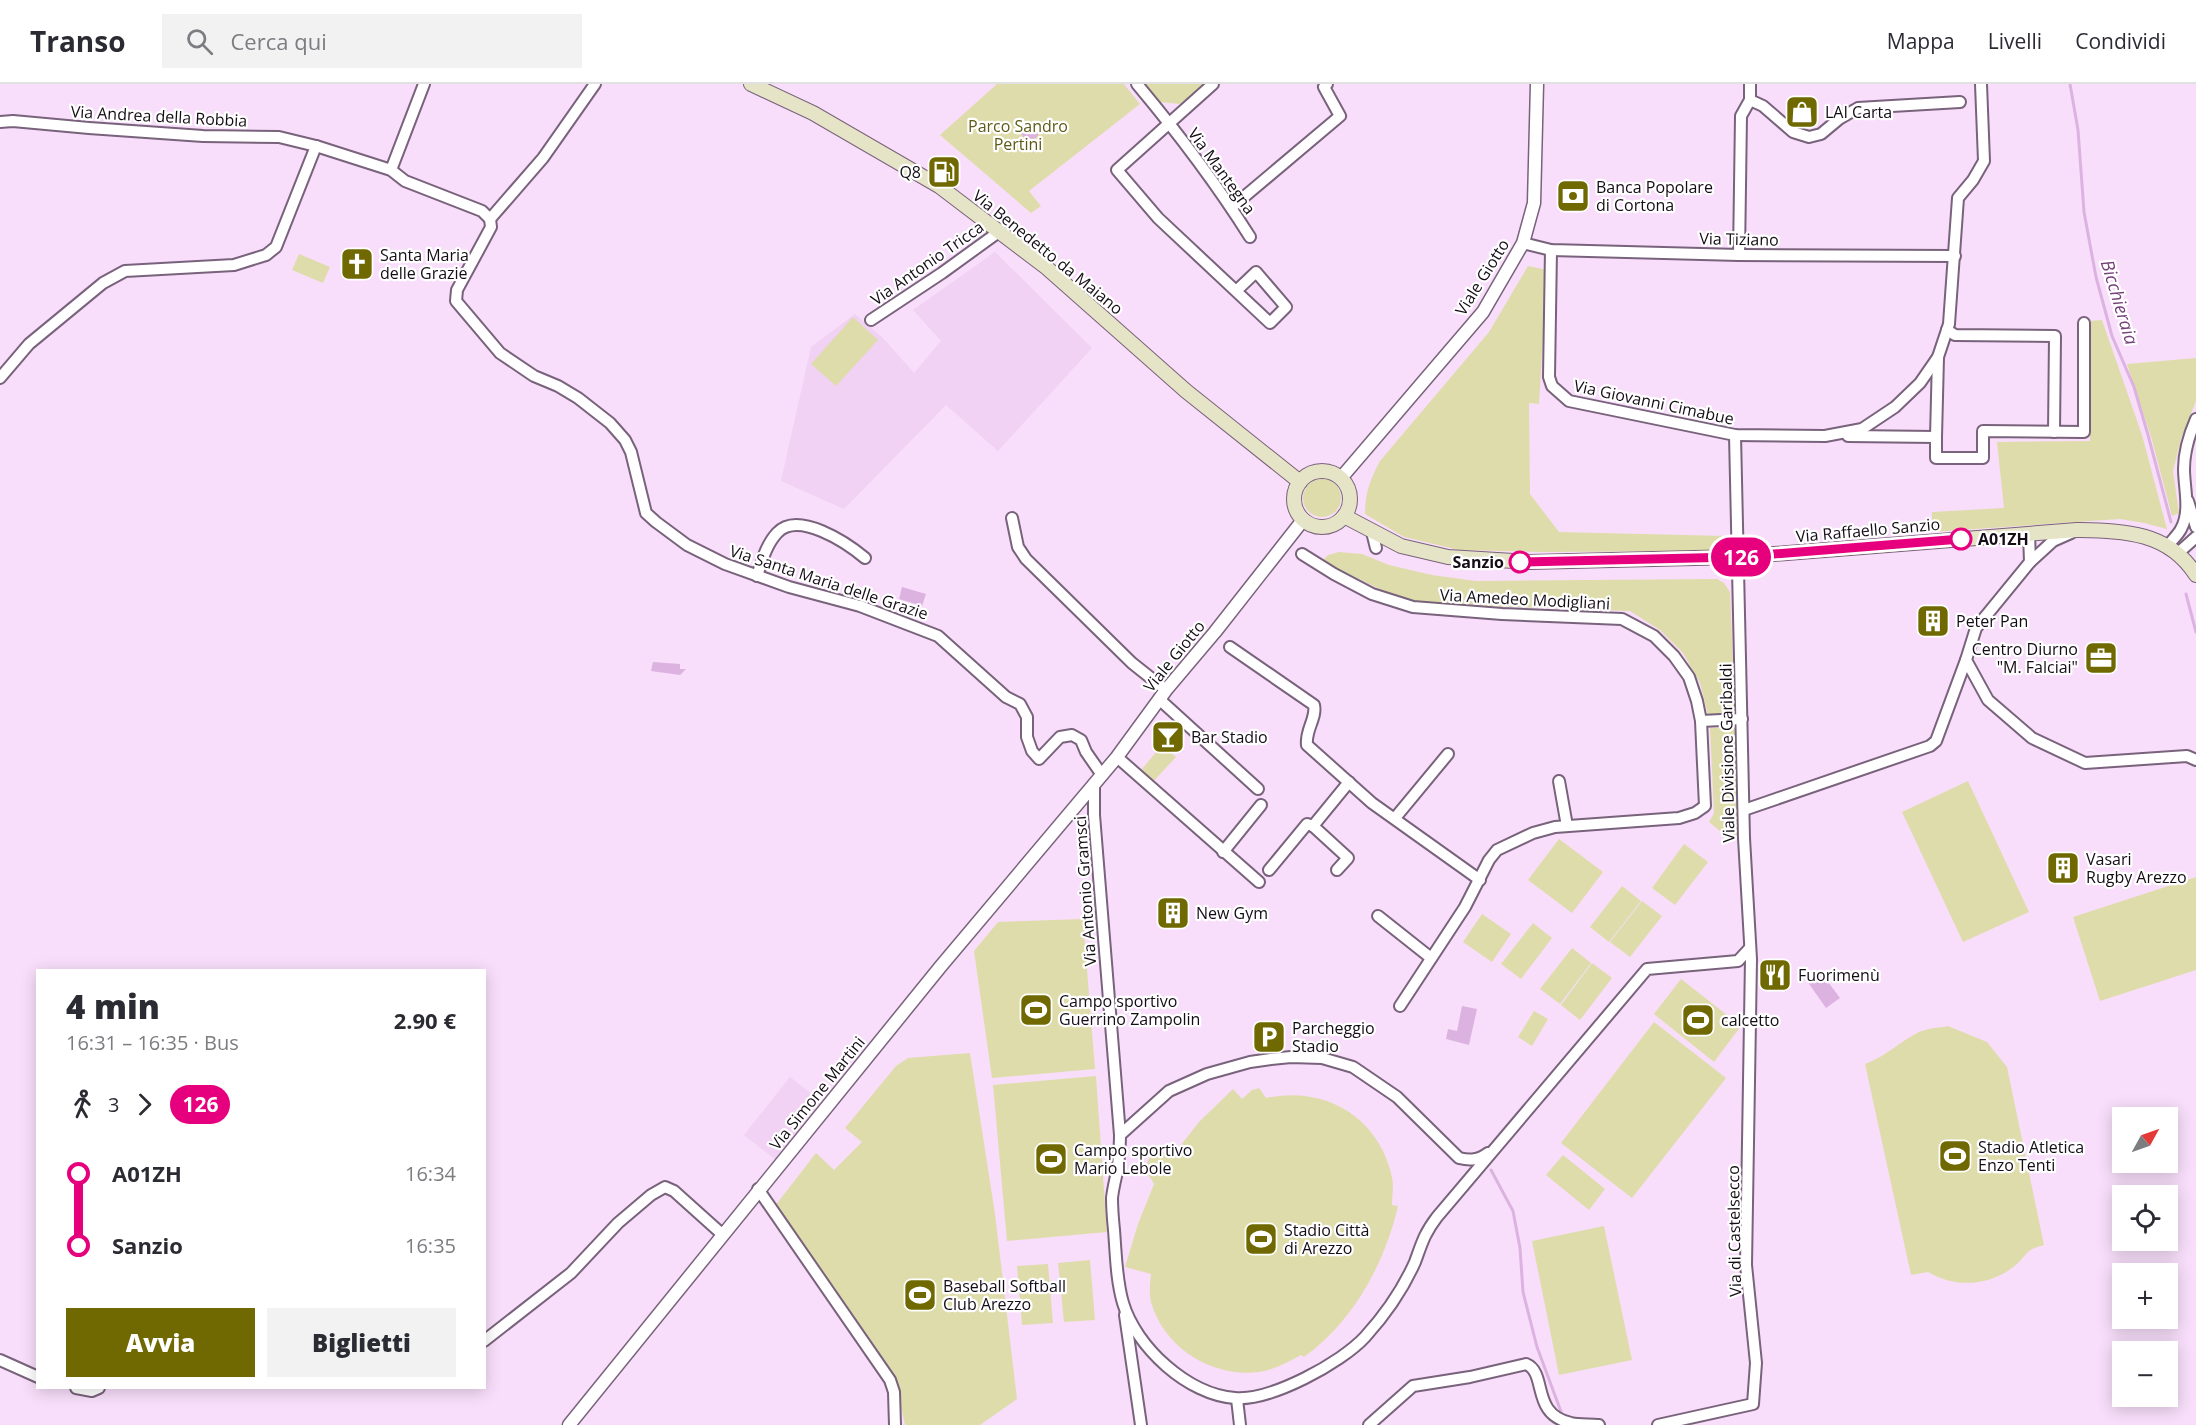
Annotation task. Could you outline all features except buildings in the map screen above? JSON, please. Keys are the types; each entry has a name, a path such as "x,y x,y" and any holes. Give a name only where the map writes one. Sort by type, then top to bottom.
{"main road":[{"name":"Via Benedetto da Maiano","path":"751,84 813,114 939,186 1047,268 1186,391 1300,482"},
{"path":"1320,471 1329,471 1341,478 1349,492 1350,501 1344,516 1337,522 1320,527 1303,520 1295,506 1294,497 1305,476 1320,471"},
{"name":"Via Raffaello Sanzio","path":"1344,516 1401,546 1448,557 1530,562 1736,557 2029,533 2077,530 2125,531 2150,538 2172,550 2196,575"}],"street":[{"path":"391,170 424,84"},
{"path":"0,378 29,344 103,283 125,271 234,265 266,255 276,248 316,146 391,170 405,181 482,211 490,219 543,158 595,84"},
{"name":"Via Mantegna","path":"1137,84 1232,207 1250,237"},
{"path":"1213,84 1116,171 1158,218 1270,323 1286,307 1256,272 1236,291"},
{"path":"1232,207 1340,116 1324,87 1327,84"},
{"name":"Viale Giotto","path":"1341,478 1483,312 1523,243 1534,203 1537,162 1537,84"},
{"path":"1739,255 1742,116 1750,100 1750,84"},
{"name":"Via Giovanni Cimabue","path":"1551,250 1550,377 1552,386 1569,401 1735,435 1825,436 1862,429 1895,407 1920,383 1938,357 1949,324 1958,198 1973,180 1984,161 1981,84"},
{"path":"1750,100 1762,106 1793,132 1809,137 1821,134 1839,119 1858,108 1960,102"},
{"name":"Via Andrea della Robbia","path":"0,122 13,121 203,136 279,137 316,146"},
{"name":"Via Santa Maria delle Grazie","path":"490,219 491,227 457,290 456,301 500,353 534,376 578,398 610,423 632,452 646,513 651,518 687,544 725,564 789,587 860,606 938,636 1006,697 1020,704 1027,717 1028,738 1032,751 1039,759 1060,737 1072,735 1081,740 1098,780"},
{"name":"Via Antonio Tricca","path":"871,320 1000,231"},
{"name":"Via Tiziano","path":"1523,243 1551,250 1739,255 1955,256"},
{"path":"1938,357 1936,458 1983,458 1983,431 2084,432 2084,323"},
{"path":"1947,330 1955,335 2055,336 2054,432"},
{"path":"2172,550 2185,517 2186,448 2196,419"},
{"name":"Viale Divisione Garibaldi","path":"1735,435 1736,557 1750,954"},
{"path":"1825,436 1936,437"},
{"path":"2186,495 2196,527"},
{"path":"1012,518 1018,547 1026,559 1258,789"},
{"name":"Viale Giotto","path":"1098,780 1303,520"},
{"path":"757,576 768,543 778,531 794,525 814,528 836,537 865,558"},
{"path":"1744,810 1922,750 1936,741 1976,628 2030,562 2053,542 2077,530"},
{"path":"1372,532 1376,548"},
{"path":"2029,533 2030,562"},
{"path":"2172,550 2196,537"},
{"name":"Via Amedeo Modigliani","path":"1302,554 1372,594 1413,608 1622,619 1654,636 1674,656 1689,676 1698,701 1705,806 1695,813 1679,818 1567,826"},
{"path":"1230,647 1314,705 1315,710 1305,736 1307,744 1372,803 1480,880"},
{"path":"1966,660 1988,700 2032,738 2085,763 2187,756 2196,760"},
{"path":"1701,721 1742,720"},
{"path":"1395,818 1448,754"},
{"path":"1117,757 1259,882"},
{"name":"Via Antonio Gramsci","path":"1098,780 1095,826 1120,1135 1112,1198 1117,1274 1123,1304 1136,1330 1152,1353 1176,1374 1201,1389 1220,1396 1238,1399"},
{"name":"Via Simone Martini","path":"569,1425 941,966 1098,780"},
{"path":"1313,826 1349,782"},
{"path":"1400,1006 1465,908 1489,860 1497,850 1533,833 1567,826 1559,782"},
{"path":"1223,852 1261,805"},
{"path":"1269,870 1306,824 1313,826 1348,858 1337,870"},
{"path":"1378,916 1431,958"},
{"path":"1240,1425 1238,1399 1263,1395 1297,1382 1336,1360 1364,1339 1397,1297 1415,1261 1424,1233 1647,969 1738,961 1750,954"},
{"name":"Via di Castelsecco","path":"1658,1425 1753,1404 1756,1363 1746,1265 1750,954"},
{"path":"1738,961 1746,967 1751,978"},
{"path":"1120,1135 1169,1091 1207,1074 1250,1062 1291,1057 1322,1058 1353,1067 1397,1097 1459,1158 1479,1159 1496,1149"},
{"path":"486,1339 571,1273 618,1223 651,1195 665,1188 674,1191 723,1235"},
{"path":"759,1189 890,1380 894,1392 895,1425"},
{"path":"1123,1304 1141,1425"},
{"path":"0,1360 36,1376"},
{"path":"1369,1425 1413,1386 1470,1377 1526,1364 1532,1366 1536,1372 1547,1409 1557,1418 1572,1424 1599,1425"},
{"path":"81,1389 92,1391 97,1389"}],"shaded area":[{"path":"1030,122 1036,125 1039,131 1036,137 1030,140 1024,137 1021,131 1024,125"},
{"path":"995,252 1092,348 998,451 946,405 844,509 781,481 811,347 855,314 883,338 914,373 941,341 913,310"},
{"path":"902,587 926,594 922,606 899,599"},
{"path":"653,662 680,664 680,669 686,669 680,675 651,671"},
{"path":"1820,971 1840,998 1826,1008 1807,981"},
{"path":"1462,1006 1477,1009 1469,1045 1446,1039 1448,1029 1457,1031"},
{"path":"790,1077 822,1102 776,1160 744,1135"}],"green space":[{"name":"Parco Sandro Pertini","path":"997,84 1124,84 1140,104 1029,191 1041,206 1031,213 940,135"},
{"path":"1145,84 1204,84 1180,104 1159,102"},
{"path":"299,254 330,267 323,283 292,270"},
{"path":"1528,266 1547,270 1539,404 1529,403 1530,494 1559,532 1726,536 1725,548 1718,551 1459,550 1404,537 1365,514 1369,487 1380,461 1489,332"},
{"path":"853,317 878,340 836,386 811,364"},
{"path":"2102,320 2142,435 2167,529 2120,519 1932,532 1932,512 2004,508 1997,442 2090,441 2089,321"},
{"path":"2196,358 2196,401 2181,439 2173,471 2179,513 2172,516 2152,440 2127,364"},
{"path":"1322,479 1336,484 1341,498 1336,512 1322,517 1308,512 1303,498 1308,484"},
{"path":"1339,552 1362,554 1389,565 1432,575 1476,581 1717,579 1724,583 1730,592 1735,712 1708,715 1700,683 1683,653 1660,630 1630,611 1428,604 1392,595 1322,561 1328,555"},
{"path":"1737,727 1739,835 1725,835 1709,822 1714,813 1710,728"},
{"path":"1162,745 1176,757 1150,785 1141,777 1142,769"},
{"path":"1968,781 2029,912 1963,942 1902,812"},
{"path":"1559,839 1603,872 1572,913 1528,880"},
{"path":"1684,844 1708,862 1675,905 1652,888"},
{"path":"2196,877 2196,970 2100,1001 2073,917"},
{"path":"1622,886 1641,901 1609,942 1590,927"},
{"path":"1642,901 1662,916 1630,957 1610,942"},
{"path":"1482,914 1511,934 1492,962 1463,942"},
{"name":"Campo sportivo Guerrino Zampolin","path":"1083,919 1095,1069 992,1078 974,951 998,922"},
{"path":"1533,923 1552,938 1521,979 1501,964"},
{"path":"1572,948 1591,963 1560,1004 1540,989"},
{"path":"1592,963 1612,978 1580,1020 1561,1005"},
{"name":"calcetto","path":"1681,979 1741,1026 1714,1062 1654,1014"},
{"path":"1534,1011 1548,1019 1532,1046 1518,1037"},
{"path":"1654,1022 1726,1078 1632,1198 1561,1143"},
{"name":"Stadio Atletica Enzo Tenti","path":"1948,1026 1987,1042 2007,1067 2044,1245 2031,1250 2008,1271 1986,1280 1962,1283 1928,1272 1911,1275 1865,1064 1919,1032"},
{"name":"Baseball Softball Club Arezzo","path":"970,1053 995,1214 1017,1399 980,1425 905,1425 898,1393 775,1206 816,1153 834,1170 862,1142 845,1128 896,1066 908,1058"},
{"name":"Campo sportivo Mario Lebole","path":"1096,1076 1107,1232 1007,1241 993,1085"},
{"name":"Stadio Città di Arezzo","path":"1259,1088 1266,1098 1288,1095 1309,1096 1328,1101 1346,1110 1362,1122 1375,1138 1385,1156 1393,1180 1392,1205 1398,1206 1385,1249 1375,1270 1352,1309 1338,1327 1304,1357 1301,1355 1265,1371 1241,1373 1208,1365 1178,1346 1157,1318 1151,1302 1151,1274 1125,1267 1138,1224 1154,1184 1146,1171 1148,1160 1159,1152 1174,1154 1199,1122 1233,1089 1242,1099 1252,1090"},
{"path":"1563,1155 1605,1189 1589,1210 1546,1175"},
{"path":"1604,1226 1632,1360 1559,1375 1532,1241"},
{"path":"1090,1260 1095,1320 1064,1322 1058,1263"},
{"path":"1048,1264 1053,1323 1022,1325 1017,1266"}],"waterway":[{"name":"Bicchieraia","path":"2070,84 2078,130 2084,212 2096,277 2112,336 2134,387 2171,522"},
{"name":"Bicchieraia","path":"2186,594 2196,632"},
{"path":"1491,1170 1513,1211 1520,1248 1523,1292 1537,1347 1563,1417"}],"bus line":[{"name":"126","path":"1520,562 1736,557 1961,539"}],"place":[{"name":"LAI Carta","path":"1802,112"},
{"name":"Q8","path":"944,172"},
{"name":"Banca Popolare di Cortona","path":"1573,196"},
{"name":"Santa Maria delle Grazie","path":"357,264"},
{"name":"A01ZH","path":"1961,539"},
{"name":"Sanzio","path":"1520,562"},
{"name":"Peter Pan","path":"1933,621"},
{"name":"Centro Diurno \"M. Falciai\"","path":"2101,658"},
{"name":"Bar Stadio","path":"1168,737"},
{"name":"Vasari Rugby Arezzo","path":"2063,868"},
{"name":"New Gym","path":"1173,913"},
{"name":"Fuorimenù","path":"1775,975"},
{"name":"Campo sportivo Guerrino Zampolin","path":"1036,1010"},
{"name":"calcetto","path":"1698,1020"},
{"name":"Parcheggio Stadio","path":"1269,1037"},
{"name":"Stadio Atletica Enzo Tenti","path":"1955,1156"},
{"name":"Campo sportivo Mario Lebole","path":"1051,1159"},
{"name":"Stadio Città di Arezzo","path":"1261,1239"},
{"name":"Baseball Softball Club Arezzo","path":"920,1295"}]}
